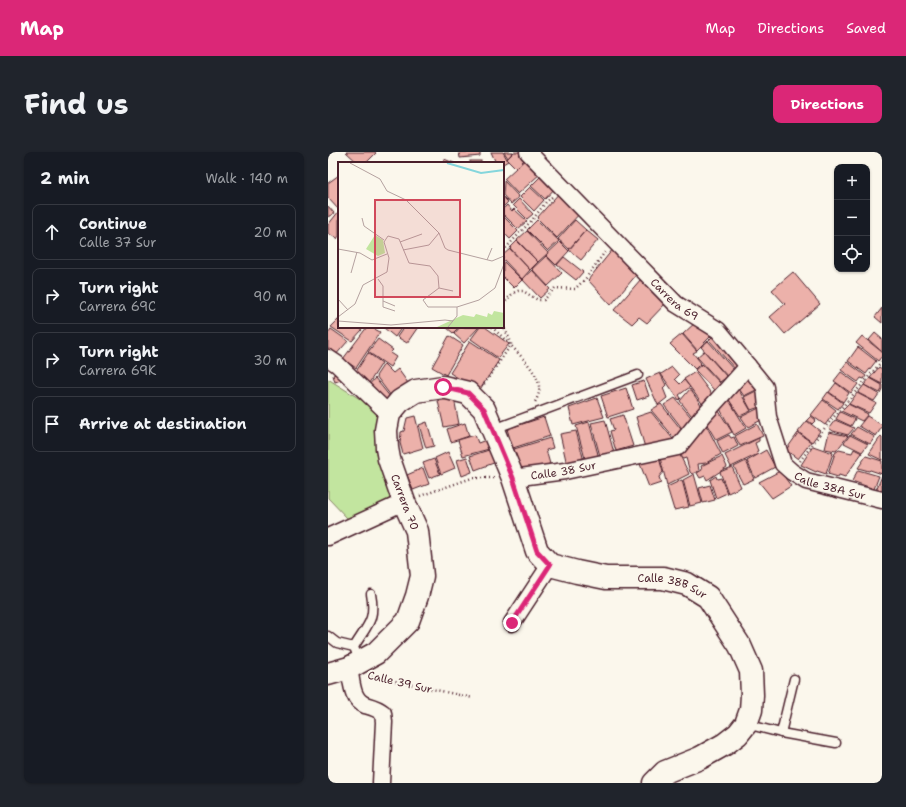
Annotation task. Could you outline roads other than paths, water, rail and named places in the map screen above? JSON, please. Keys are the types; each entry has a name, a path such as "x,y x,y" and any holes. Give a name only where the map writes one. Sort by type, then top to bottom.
{"main road":[{"path":"389,414 400,401 416,391 443,387 468,393 484,409 494,429 513,478 537,551 550,565"},
{"name":"Carrera 70","path":"354,659 376,653 408,621 418,596 422,576 418,531 404,502 389,459 386,430 389,414"},
{"name":"Calle 38B Sur","path":"550,565 606,578 663,578 686,584 708,597 740,646 751,671 751,710 746,724"},
{"path":"328,674 354,659"},
{"path":"654,783 665,772 700,758 725,744 738,734 746,724"}],"street":[{"name":"Carrera 69","path":"528,152 676,304 718,330 748,366 765,387 768,417 787,468"},
{"path":"328,358 337,364 389,414"},
{"name":"Calle 38 Sur","path":"513,478 565,471 678,447 703,416 748,366"},
{"name":"Calle 38A Sur","path":"787,468 806,481 882,500"},
{"path":"328,537 404,502"},
{"path":"512,623 550,565"},
{"path":"354,659 354,694 357,700 363,704 378,709 383,713 384,722 380,783"}],"lane":[{"path":"494,429 530,417 638,375"},
{"path":"328,636 354,659 372,617 373,606 371,594"},
{"path":"781,733 794,679"},
{"path":"746,724 781,733 836,743"}]}
